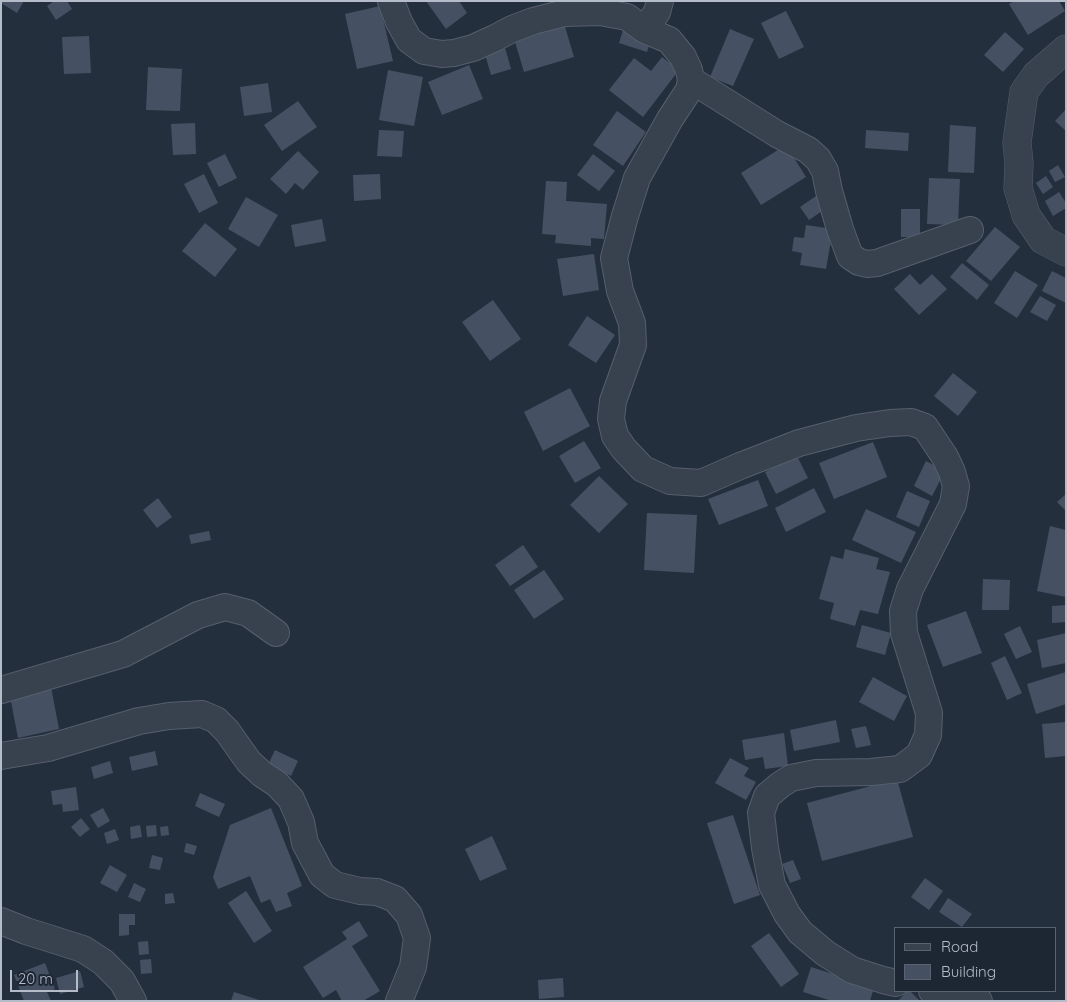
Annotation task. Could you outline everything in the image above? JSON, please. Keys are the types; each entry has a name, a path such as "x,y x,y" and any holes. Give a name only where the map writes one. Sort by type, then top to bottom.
{"street":[{"path":"391,1 399,22 409,40 424,51 442,54 454,53 473,48 533,21 565,13 600,12 626,17 646,30 669,40 684,57 691,80 689,90 636,178 614,258 620,290 632,323 633,345 613,401 611,420 615,436 624,449 643,469 670,481 701,483 799,443 856,428 910,422 925,427 945,458 956,486 953,504 910,588 903,611 904,633 929,713 928,735 919,754 900,769 871,772 816,773 791,778 767,796 761,813 764,848 772,885 787,914 800,932 825,953 852,970 894,983"},
{"path":"646,30 657,12 660,1"},
{"path":"1066,49 1036,74 1024,92 1017,142 1019,164 1018,188 1026,216 1043,240 1066,252"},
{"path":"691,80 777,134 808,150 818,159 825,172 845,244 850,256 859,262 867,264 877,263 970,230"},
{"path":"1,690 123,654 198,615 225,607 248,613 276,633"},
{"path":"1,756 48,748 139,721 169,716 202,714 216,720 227,731 249,762 277,784 291,798 301,822 305,843 322,875 335,885 360,891 377,892 395,899 409,915 417,938 414,967 399,1001"},
{"path":"1,921 83,949 103,962 122,981 133,1001"},
{"path":"937,992 979,1001"}],"building":[{"path":"1,1 24,1 17,13 1,3"},
{"path":"54,1 67,1 72,9 56,20 47,6"},
{"path":"426,1 459,1 467,13 446,29"},
{"path":"1014,1 1059,1 1065,11 1028,35 1009,4"},
{"path":"380,6 393,61 357,69 345,14"},
{"path":"786,11 804,47 779,59 761,23"},
{"path":"563,20 574,57 524,72 513,35"},
{"path":"730,29 754,39 733,86 710,77"},
{"path":"623,30 651,39 647,52 619,43"},
{"path":"1005,32 1024,49 1003,72 984,55"},
{"path":"89,36 91,73 64,74 62,37"},
{"path":"504,44 511,69 491,75 484,51"},
{"path":"662,57 679,70 643,117 609,90 634,58 651,71"},
{"path":"469,65 483,99 442,115 428,82"},
{"path":"148,67 182,69 180,111 146,110"},
{"path":"388,70 423,77 414,126 379,120"},
{"path":"268,83 272,112 244,116 240,87"},
{"path":"298,101 317,127 282,151 264,125"},
{"path":"1066,109 1066,131 1055,121"},
{"path":"617,111 646,132 623,166 593,145"},
{"path":"195,123 196,154 173,155 171,124"},
{"path":"950,125 976,127 974,173 948,172"},
{"path":"379,130 404,131 402,157 377,156"},
{"path":"866,130 909,133 908,151 865,148"},
{"path":"786,145 806,177 761,205 741,173"},
{"path":"298,151 319,172 303,190 295,183 286,194 270,179"},
{"path":"225,154 237,178 219,187 207,163"},
{"path":"593,154 615,171 599,191 577,175"},
{"path":"1058,165 1065,177 1055,182 1049,171"},
{"path":"204,174 218,203 199,213 184,184"},
{"path":"380,174 381,199 354,201 353,175"},
{"path":"1046,176 1053,187 1043,194 1036,183"},
{"path":"929,178 960,179 958,225 927,224"},
{"path":"546,181 567,182 566,201 607,204 604,239 591,238 591,246 555,243 556,235 542,234"},
{"path":"1059,192 1066,203 1066,208 1053,216 1045,201"},
{"path":"816,196 825,209 809,220 800,207"},
{"path":"246,197 278,215 259,247 228,229"},
{"path":"901,209 920,209 920,237 901,237"},
{"path":"322,219 326,241 295,247 291,225"},
{"path":"205,223 237,249 215,277 182,251"},
{"path":"806,225 833,229 826,269 800,265 802,253 792,251 794,237 804,238"},
{"path":"995,227 1020,247 991,281 966,261"},
{"path":"594,254 599,290 563,296 557,259"},
{"path":"962,263 989,285 977,300 950,277"},
{"path":"1015,271 1038,285 1017,318 994,303"},
{"path":"1052,271 1066,278 1066,303 1042,291"},
{"path":"910,274 920,285 932,274 947,289 919,315 894,289"},
{"path":"1040,296 1056,305 1047,321 1030,312"},
{"path":"493,300 521,339 490,361 462,322"},
{"path":"587,316 615,335 596,363 568,345"},
{"path":"953,373 977,392 958,416 934,396"},
{"path":"570,388 590,426 543,451 524,412"},
{"path":"584,441 601,468 575,483 559,456"},
{"path":"873,442 887,477 834,499 819,463"},
{"path":"797,456 808,478 776,494 765,472"},
{"path":"926,461 945,471 932,496 914,486"},
{"path":"599,476 628,504 599,533 570,505"},
{"path":"758,480 768,506 719,525 708,499"},
{"path":"814,488 826,512 786,532 775,508"},
{"path":"907,491 930,501 919,527 896,517"},
{"path":"1066,494 1066,511 1057,502"},
{"path":"158,498 172,517 157,528 143,510"},
{"path":"866,509 916,532 901,563 852,540"},
{"path":"647,513 697,515 694,573 644,570"},
{"path":"1050,526 1066,530 1066,597 1037,591"},
{"path":"209,531 211,540 191,544 189,535"},
{"path":"523,545 538,567 510,586 495,565"},
{"path":"845,549 879,558 876,569 890,572 878,614 860,610 855,626 830,619 834,603 819,599 831,556 843,559"},
{"path":"544,570 564,599 534,619 514,590"},
{"path":"983,579 1010,580 1009,610 982,610"},
{"path":"1066,605 1066,622 1052,623 1052,606"},
{"path":"966,611 982,653 943,667 927,625"},
{"path":"862,625 891,633 885,655 856,647"},
{"path":"1020,626 1032,652 1016,659 1004,634"},
{"path":"1066,633 1066,663 1042,668 1037,640"},
{"path":"1005,656 1022,693 1007,700 991,663"},
{"path":"1066,672 1066,704 1036,714 1027,684"},
{"path":"873,677 907,696 894,721 859,702"},
{"path":"51,687 59,729 18,738 10,696"},
{"path":"836,720 840,742 794,751 790,730"},
{"path":"1066,722 1066,756 1045,758 1042,724"},
{"path":"866,726 871,745 856,748 851,729"},
{"path":"784,733 788,766 765,769 763,757 745,760 742,740"},
{"path":"275,750 298,761 291,776 268,765"},
{"path":"155,751 158,765 132,771 129,757"},
{"path":"730,758 749,768 744,776 756,782 746,800 715,783"},
{"path":"110,761 113,773 94,779 91,767"},
{"path":"897,779 913,837 822,861 807,803"},
{"path":"76,787 79,810 63,812 62,804 53,805 51,791"},
{"path":"200,793 225,804 219,817 195,806"},
{"path":"103,808 110,821 98,828 90,815"},
{"path":"271,808 302,886 287,893 292,906 276,912 270,899 261,903 250,876 218,889 213,877 230,825"},
{"path":"733,815 760,895 734,904 707,823"},
{"path":"81,818 90,829 80,837 71,827"},
{"path":"140,825 142,837 131,839 130,827"},
{"path":"156,825 157,836 147,837 146,826"},
{"path":"168,826 169,835 161,836 160,827"},
{"path":"115,829 119,840 107,844 104,833"},
{"path":"492,836 507,869 480,881 465,849"},
{"path":"186,843 197,846 194,855 184,852"},
{"path":"152,855 163,858 160,870 149,868"},
{"path":"793,860 801,879 790,883 782,864"},
{"path":"110,865 127,875 117,892 100,883"},
{"path":"925,878 943,891 929,910 911,897"},
{"path":"134,883 146,889 140,902 128,897"},
{"path":"246,891 272,931 254,943 228,903"},
{"path":"173,893 175,903 165,904 165,894"},
{"path":"948,898 972,914 962,927 939,912"},
{"path":"119,914 135,914 135,925 129,925 129,935 119,936"},
{"path":"359,921 368,936 352,946 380,991 363,1001 342,1001 336,990 323,998 303,967 347,939 342,932"},
{"path":"769,933 799,974 781,987 751,946"},
{"path":"148,941 149,954 139,955 138,942"},
{"path":"151,959 152,973 141,974 140,960"},
{"path":"45,963 55,989 47,992 51,1001 24,1001 14,975"},
{"path":"811,967 874,987 870,1001 832,1001 803,992"},
{"path":"80,971 84,987 60,994 56,978"},
{"path":"563,978 564,997 539,999 538,980"},
{"path":"234,992 259,1000 259,1001 231,1001"},
{"path":"906,992 911,992 920,1001 898,1001"}]}
